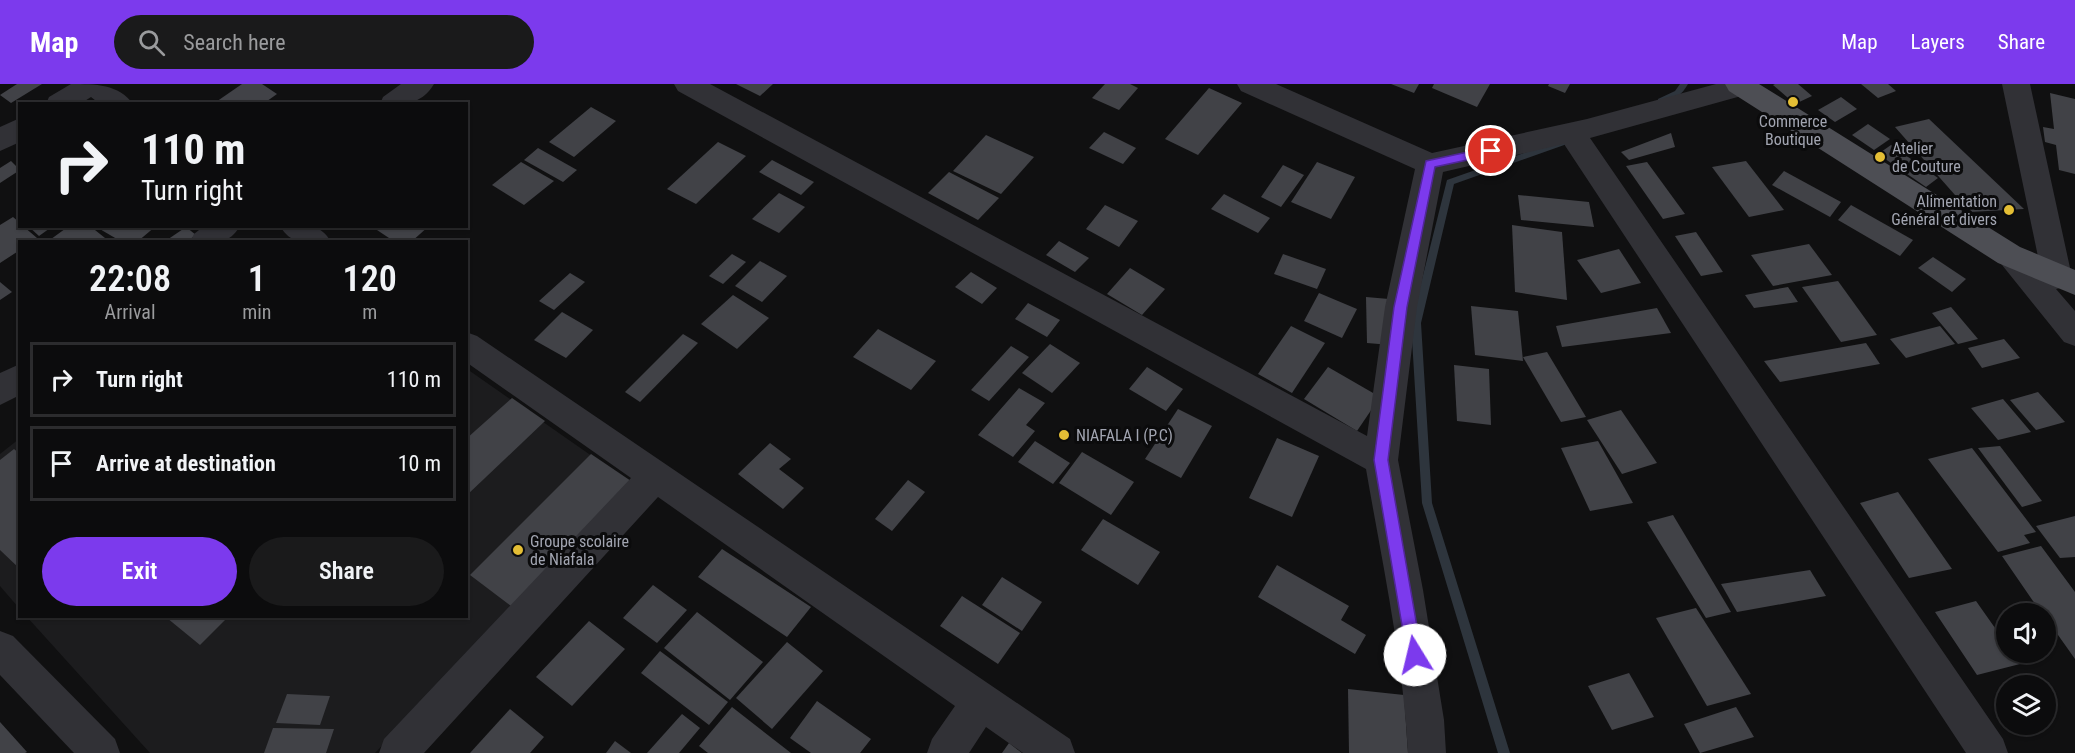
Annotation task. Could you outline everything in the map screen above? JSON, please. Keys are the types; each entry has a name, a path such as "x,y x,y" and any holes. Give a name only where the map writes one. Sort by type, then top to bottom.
{"main road":[{"path":"1740,85 2009,255 2066,280"}],"street":[{"path":"62,102 92,84 117,102"},
{"path":"396,102 420,84"},
{"path":"688,84 1381,460"},
{"path":"1251,84 1430,164 1572,134 1675,107 1740,85"},
{"path":"2016,84 2066,280"},
{"path":"0,141 18,129"},
{"path":"1572,134 1989,753"},
{"path":"1427,753 1425,720 1405,590 1381,460 1401,307 1430,164"},
{"path":"208,240 222,228"},
{"path":"298,228 313,240"},
{"path":"2009,255 2075,333"},
{"path":"468,346 1056,753"},
{"path":"0,391 18,378"},
{"path":"398,753 655,476"},
{"path":"0,649 101,753"},
{"path":"946,753 981,701"}],"shaded area":[{"name":"Groupe scolaire de Niafala","path":"468,370 632,484 375,753 150,753 28,618 468,618"},
{"path":"18,440 18,607 0,586 0,454"}],"building":[{"path":"17,84 42,84 11,103 0,95"},
{"path":"242,84 262,84 277,94 266,102 216,102"},
{"path":"736,84 773,84 760,96"},
{"path":"1105,84 1130,84 1138,88 1119,110 1092,98"},
{"path":"1391,84 1419,84 1414,93"},
{"path":"1434,84 1490,84 1477,107 1432,88"},
{"path":"1549,84 1570,84 1565,93 1548,86"},
{"path":"1798,84 1812,96 1795,104 1773,85"},
{"path":"1861,84 1888,84 1896,91 1878,98"},
{"path":"1209,88 1242,103 1198,155 1165,139"},
{"path":"2050,93 2075,99 2075,174 2059,170 2056,145 2045,142 2043,127 2054,129"},
{"path":"1841,97 1857,109 1835,122 1818,110"},
{"path":"591,107 616,121 574,157 549,142"},
{"path":"1929,119 2024,209 1970,212 1895,127"},
{"path":"1868,124 1890,139 1874,150 1852,135"},
{"path":"1104,132 1136,148 1123,164 1089,148"},
{"path":"1671,133 1675,147 1629,160 1621,152"},
{"path":"986,135 1034,157 1001,194 953,171"},
{"path":"718,142 746,156 696,204 667,189"},
{"path":"1891,145 1938,178 1926,187 1878,154"},
{"path":"538,148 577,170 563,182 524,160"},
{"path":"772,160 814,182 801,195 759,172"},
{"path":"11,161 18,168 18,171 0,183 0,168"},
{"path":"1746,161 1784,210 1749,217 1712,167"},
{"path":"521,162 554,181 524,205 492,185"},
{"path":"1317,162 1355,177 1331,219 1291,202"},
{"path":"1647,162 1685,214 1663,219 1626,166"},
{"path":"1283,165 1304,175 1281,207 1261,197"},
{"path":"1784,171 1841,202 1830,217 1772,185"},
{"path":"949,172 999,198 978,220 928,193"},
{"path":"779,193 805,207 779,233 752,219"},
{"path":"1224,194 1270,218 1258,233 1211,209"},
{"path":"1518,195 1589,202 1594,227 1521,220"},
{"path":"1105,205 1138,221 1119,247 1086,229"},
{"path":"1851,205 1913,240 1900,256 1838,220"},
{"path":"13,217 18,221 18,228 25,228 37,238 18,240 18,251 0,263 0,225"},
{"path":"1512,225 1562,232 1567,300 1515,292"},
{"path":"30,228 50,228 39,236"},
{"path":"66,228 92,228 108,240 50,240"},
{"path":"98,228 154,228 139,240 119,240"},
{"path":"185,228 196,235 189,240 167,240"},
{"path":"374,228 427,228 413,240 392,240"},
{"path":"1696,232 1723,272 1701,276 1675,236"},
{"path":"1059,241 1089,258 1075,272 1046,255"},
{"path":"1809,244 1832,275 1773,286 1751,255"},
{"path":"1619,249 1641,283 1601,293 1577,260"},
{"path":"732,254 746,262 723,284 709,276"},
{"path":"1283,254 1326,269 1317,289 1274,274"},
{"path":"1933,257 1966,279 1952,292 1918,268"},
{"path":"760,261 787,276 762,302 735,286"},
{"path":"1130,268 1165,289 1142,315 1107,294"},
{"path":"971,272 997,288 982,304 955,287"},
{"path":"570,273 585,282 554,310 539,301"},
{"path":"1838,281 1877,335 1841,342 1802,287"},
{"path":"0,282 12,292 0,300"},
{"path":"1788,287 1798,302 1754,308 1745,295"},
{"path":"1319,293 1357,309 1342,338 1304,321"},
{"path":"733,295 769,318 737,349 701,324"},
{"path":"1366,297 1389,299 1391,345 1367,343"},
{"path":"1028,303 1060,320 1047,337 1015,319"},
{"path":"1471,306 1518,311 1523,361 1475,355"},
{"path":"1951,307 1978,339 1958,344 1932,313"},
{"path":"1657,308 1671,333 1562,347 1556,326"},
{"path":"562,312 593,330 566,358 534,340"},
{"path":"1291,326 1325,343 1292,393 1258,374"},
{"path":"1940,326 1955,344 1906,358 1890,339"},
{"path":"878,329 936,361 911,390 853,357"},
{"path":"683,334 698,343 640,402 625,392"},
{"path":"2004,339 2020,358 1982,368 1968,348"},
{"path":"1866,343 1880,364 1780,382 1764,361"},
{"path":"1050,344 1080,363 1052,393 1022,373"},
{"path":"1011,346 1029,357 989,401 971,390"},
{"path":"1547,352 1586,417 1561,422 1523,357"},
{"path":"1454,365 1489,369 1491,425 1457,421"},
{"path":"1147,367 1183,389 1166,411 1129,389"},
{"path":"1328,367 1380,397 1357,431 1304,399"},
{"path":"1019,388 1045,403 1026,425 1035,431 1013,457 978,435"},
{"path":"2038,392 2065,422 2036,430 2010,400"},
{"path":"512,398 545,421 468,494 468,437"},
{"path":"2003,399 2031,432 1998,440 1971,408"},
{"path":"1178,409 1212,426 1181,478 1145,459"},
{"path":"1621,410 1657,463 1622,474 1587,420"},
{"path":"1277,438 1319,456 1292,517 1249,498"},
{"path":"1035,441 1070,463 1053,484 1018,462"},
{"path":"1598,441 1633,503 1590,511 1561,448"},
{"path":"770,443 791,459 779,469 804,488 783,509 738,474"},
{"path":"2000,446 2042,501 2022,507 1978,448"},
{"path":"1972,448 2036,532 2024,535 2030,543 1998,552 1928,459"},
{"path":"14,449 18,452 18,567 0,550 0,460"},
{"path":"1082,452 1134,482 1111,515 1059,483"},
{"path":"591,454 631,481 511,606 470,575"},
{"path":"908,480 925,492 892,531 875,519"},
{"path":"1898,492 1952,569 1909,578 1860,503"},
{"path":"1673,515 1731,612 1706,618 1647,522"},
{"path":"2075,516 2075,557 2060,558 2036,526"},
{"path":"1103,519 1160,552 1138,585 1081,550"},
{"path":"2041,546 2075,592 2075,659 2056,632 2056,603 2034,603 2002,556"},
{"path":"722,549 811,607 787,637 698,577"},
{"path":"1277,565 1349,606 1341,620 1366,635 1355,654 1258,597"},
{"path":"1810,570 1826,596 1737,612 1721,584"},
{"path":"1002,577 1042,602 1022,631 982,605"},
{"path":"653,585 687,610 657,643 623,618"},
{"path":"962,596 1020,633 998,664 940,626"},
{"path":"1976,601 1996,629 1996,663 2020,664 1977,675 1935,612"},
{"path":"1696,608 1751,694 1707,706 1656,618"},
{"path":"697,612 763,662 730,700 664,648"},
{"path":"167,618 227,618 200,645"},
{"path":"589,621 625,649 572,706 536,677"},
{"path":"787,642 823,671 772,729 736,698"},
{"path":"660,651 728,702 709,725 641,673"},
{"path":"1629,673 1654,717 1612,730 1588,686"},
{"path":"1348,689 1404,695 1408,753 1349,753"},
{"path":"287,694 330,696 320,725 276,723"},
{"path":"817,701 871,739 860,753 811,753 790,738"},
{"path":"732,707 791,753 708,753 699,746"},
{"path":"1736,707 1754,737 1700,753 1684,724"},
{"path":"510,709 544,737 530,753 470,753"},
{"path":"682,714 700,728 679,753 647,753"},
{"path":"0,722 27,752 0,753"},
{"path":"273,728 334,729 326,753 264,753"},
{"path":"615,741 631,753 606,753"},
{"path":"1009,743 1022,753 1002,753"}],"waterway":[{"path":"1661,101 1678,93 1684,84"},
{"path":"1504,753 1427,503 1416,323 1450,182 1564,142"}],"place":[{"name":"Commerce Boutique","path":"1793,102"},
{"name":"Atelier de Couture","path":"1880,157"},
{"name":"Alimentation Général et divers","path":"2009,210"},
{"name":"NIAFALA I (P.C)","path":"1064,435"},
{"name":"Groupe scolaire de Niafala","path":"518,550"}],"route":[{"path":"1415,655 1381,460 1401,307 1430,164 1491,151"}]}
